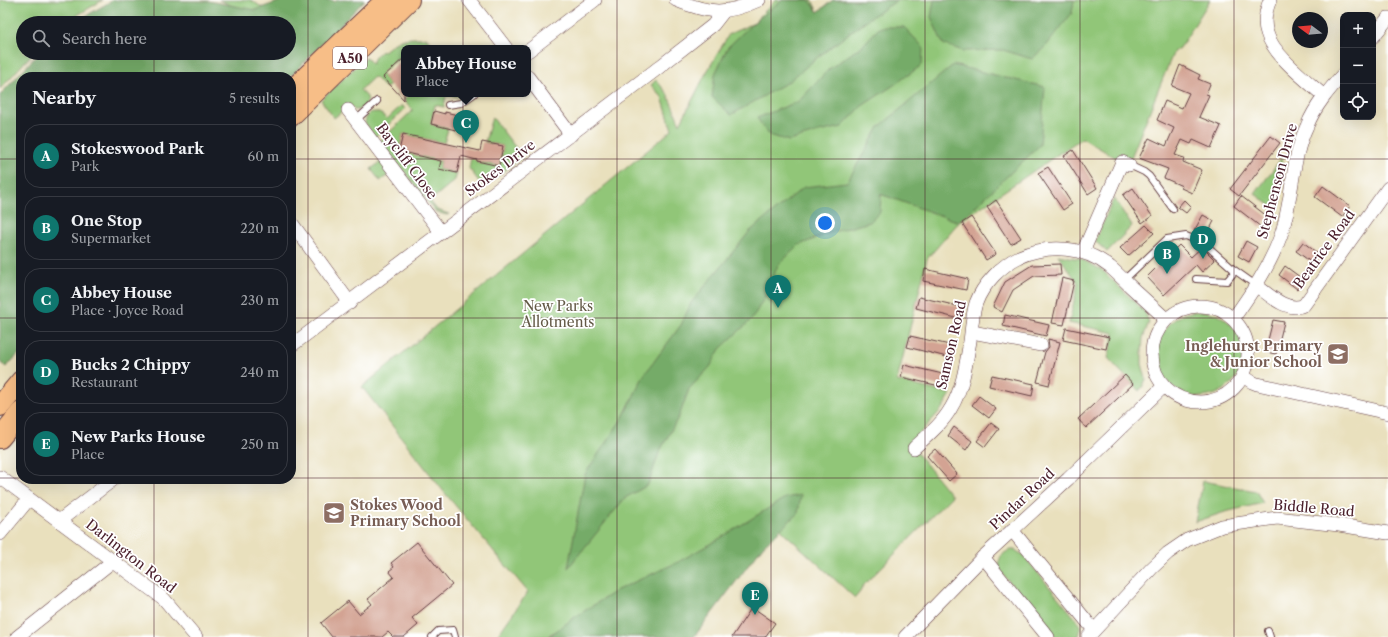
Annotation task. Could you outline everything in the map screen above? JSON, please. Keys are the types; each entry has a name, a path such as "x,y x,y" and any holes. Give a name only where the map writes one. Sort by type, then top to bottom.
{"main road":[{"name":"A50","path":"296,86 386,0"},
{"name":"A50","path":"296,111 409,0"},
{"path":"1,402 16,386"},
{"path":"0,438 16,418"}],"street":[{"path":"469,0 504,45"},
{"path":"531,49 595,0"},
{"path":"676,0 704,11 724,11 746,6 759,0"},
{"path":"1270,0 1265,15 1265,24 1267,34 1277,52 1324,96"},
{"name":"Stokes Drive","path":"296,342 571,135 712,25 724,11"},
{"path":"1376,33 1388,18"},
{"name":"Stephenson Drive","path":"1233,319 1266,270 1281,234 1290,198 1300,143 1306,126 1324,96 1340,77"},
{"path":"531,81 571,135"},
{"name":"Baycliff Close","path":"352,115 441,232"},
{"path":"1083,252 1122,162 1129,165"},
{"name":"Beatrice Road","path":"1256,286 1286,305 1295,308 1304,305 1387,190"},
{"path":"296,229 350,303"},
{"name":"Samson Road","path":"914,448 936,428 951,409 960,390 977,301 985,287 1003,268 1014,260 1031,252 1044,249 1061,248 1083,252 1110,266 1166,319"},
{"path":"1192,306 1207,306 1221,310 1233,319 1244,334 1248,352 1247,364 1243,376 1236,387 1225,396 1213,401 1199,403 1186,401 1173,396 1156,376 1152,365 1151,352 1153,340 1158,329 1166,319 1178,311 1192,306"},
{"path":"972,332 1041,345"},
{"path":"1243,376 1257,384 1388,413"},
{"name":"Pindar Road","path":"905,637 983,557 1074,473 1163,386"},
{"name":"Darlington Road","path":"0,477 164,599 190,635"},
{"path":"59,521 107,484"},
{"path":"0,534 29,499"},
{"name":"Biddle Road","path":"1091,633 1168,553 1187,540 1222,526 1277,518 1339,525 1388,533"},
{"path":"1012,530 1091,633"},
{"path":"983,557 1048,637"},
{"path":"17,637 113,560"}],"lane":[{"path":"448,105 461,103 470,97"},
{"path":"352,115 377,101"},
{"path":"1129,165 1149,176 1174,209"},
{"path":"1124,280 1167,239 1186,236 1205,244 1235,271 1256,286"},
{"path":"1196,279 1227,282 1235,271"},
{"path":"432,637 438,631 453,630 455,637"}],"green space":[{"path":"0,0 103,0 76,16 16,16 16,60 27,60 0,89"},
{"path":"113,0 209,1 255,10 283,0 332,0 335,2 337,0 365,0 295,72 21,72 32,60 296,60 296,16 86,16"},
{"path":"219,0 251,0 275,16 256,16"},
{"name":"New Parks Allotments","path":"776,0 812,0 818,12 833,0 1210,0 1180,48 1174,51 1128,165 1082,138 959,222 927,259 897,381 951,394 941,410 911,443 917,453 952,496 863,586 855,598 779,528 550,634 548,637 497,636 528,592 444,492 362,387 672,130 662,97 651,85 656,80 667,93 680,124 705,75 729,34 752,24"},
{"path":"782,0 809,0 818,12 833,0 898,0 868,19 788,82 731,115 712,97 715,74 728,47 752,24"},
{"path":"934,0 1074,0 1072,13 1047,45 1032,59 1003,50 963,51 943,44 931,17"},
{"path":"880,27 904,27 923,47 922,65 862,106 842,127 789,141 769,135 757,118 799,101 829,69 862,46"},
{"path":"410,38 426,38 432,45 401,45 401,56 381,74 390,85 386,88 374,77 360,90 368,99 366,104 357,110 349,106 334,118 321,100 366,57 372,64 374,58 378,54 399,41"},
{"path":"953,65 1045,87 1040,145 959,222 880,194 880,212 870,222 830,233 799,245 778,265 766,295 752,319 720,349 710,367 689,389 680,414 659,453 648,485 625,498 568,568 585,474 623,417 644,375 681,325 691,303 750,231 804,187 847,182 879,127"},
{"path":"16,78 16,357 6,367 0,362 0,95"},
{"path":"407,97 446,97 444,107 435,105 431,124 448,129 444,143 403,134 399,151 441,161 439,169 457,173 455,180 430,201 437,210 449,214 447,215 436,212 380,141 413,110 404,100"},
{"path":"402,105 405,109 375,137 365,123 368,115 377,112 387,119"},
{"path":"492,117 523,157 483,187 469,168 471,158 477,160 477,162 499,166 503,146 485,142"},
{"path":"1283,156 1274,208 1255,194"},
{"path":"382,161 391,173 380,181 371,169"},
{"path":"1114,198 1132,226 1107,252 1095,241"},
{"path":"1058,255 1081,259 1102,270 1145,312 1149,322 1143,338 1142,351 1142,364 1146,379 1139,391 1108,358 1114,333 1069,323 1078,283"},
{"path":"1200,311 1216,315 1230,324 1239,338 1243,354 1239,370 1230,384 1216,393 1200,397 1184,393 1170,384 1161,370 1157,354 1161,338 1170,324 1184,315"},
{"path":"1203,481 1256,491 1263,503 1225,512 1195,522"},
{"path":"801,495 798,513 763,546 694,637 548,637 575,617 617,590 678,562 785,498"},
{"path":"1010,550 1015,550 1023,555 1080,624 1080,633 1078,637 1055,637 1001,572 999,562 1001,556"}],"building":[{"path":"401,61 401,97 383,77"},
{"path":"1180,65 1200,75 1198,79 1210,84 1206,94 1209,95 1199,117 1221,126 1211,148 1193,140 1191,144 1182,140 1175,155 1184,158 1183,162 1202,170 1192,193 1181,188 1182,186 1164,178 1168,169 1139,158 1149,138 1166,146 1174,128 1157,120 1165,101 1182,108 1189,93 1172,86"},
{"path":"434,111 471,118 468,133 431,124"},
{"path":"403,134 480,151 482,142 503,146 499,166 461,156 457,173 439,169 441,161 399,151"},
{"path":"1271,136 1280,143 1239,196 1230,189"},
{"path":"1073,150 1097,188 1088,194 1064,156"},
{"path":"1048,167 1072,204 1063,210 1038,173"},
{"path":"1323,186 1350,206 1342,217 1315,197"},
{"path":"1133,188 1152,216 1142,223 1123,195"},
{"path":"1241,196 1268,217 1261,227 1234,206"},
{"path":"996,200 1021,238 1011,244 987,207"},
{"path":"1184,200 1191,207 1186,213 1178,207"},
{"path":"1203,215 1214,221 1206,237 1194,231"},
{"path":"971,217 996,254 986,260 962,223"},
{"path":"1146,225 1154,233 1128,256 1120,248"},
{"path":"1246,241 1257,247 1249,262 1238,256"},
{"path":"1303,242 1321,256 1315,265 1296,251"},
{"path":"1179,245 1191,257 1202,247 1215,260 1202,272 1196,265 1164,295 1147,277"},
{"path":"1060,264 1061,275 1034,276 1013,290 1002,312 993,307 1005,282 1032,265"},
{"path":"1285,266 1304,280 1297,289 1279,275"},
{"path":"925,269 968,279 966,290 923,281"},
{"path":"1062,278 1074,281 1064,325 1052,323"},
{"path":"919,297 962,307 960,319 916,308"},
{"path":"1005,315 1049,325 1046,336 1003,326"},
{"path":"1273,320 1284,322 1276,354 1265,352"},
{"path":"1066,328 1109,337 1106,349 1063,340"},
{"path":"910,336 954,346 951,358 907,347"},
{"path":"1048,339 1060,342 1049,385 1037,382 1045,352 1049,347"},
{"path":"904,365 947,375 944,387 901,377"},
{"path":"992,375 1034,384 1032,396 989,386"},
{"path":"1125,375 1133,384 1086,428 1078,419"},
{"path":"979,396 996,409 989,418 972,405"},
{"path":"991,423 999,429 985,447 977,441"},
{"path":"954,427 972,441 966,450 948,436"},
{"path":"935,449 957,474 949,481 927,456"},
{"path":"417,542 452,585 412,618 418,625 404,637 393,637 388,632 382,637 332,637 321,623 348,601 359,614 372,604 368,599 394,577 389,571 394,567 391,563"},
{"path":"752,607 775,623 765,637 732,637"}],"place":[{"name":"Abbey House","path":"466,143"},
{"name":"Bucks 2 Chippy","path":"1203,259"},
{"name":"One Stop","path":"1167,274"},
{"name":"Stokeswood Park","path":"778,308"},
{"name":"Inglehurst Primary & Junior School","path":"1338,354"},
{"name":"Stokes Wood Primary School","path":"334,513"},
{"name":"New Parks House","path":"755,615"}]}
